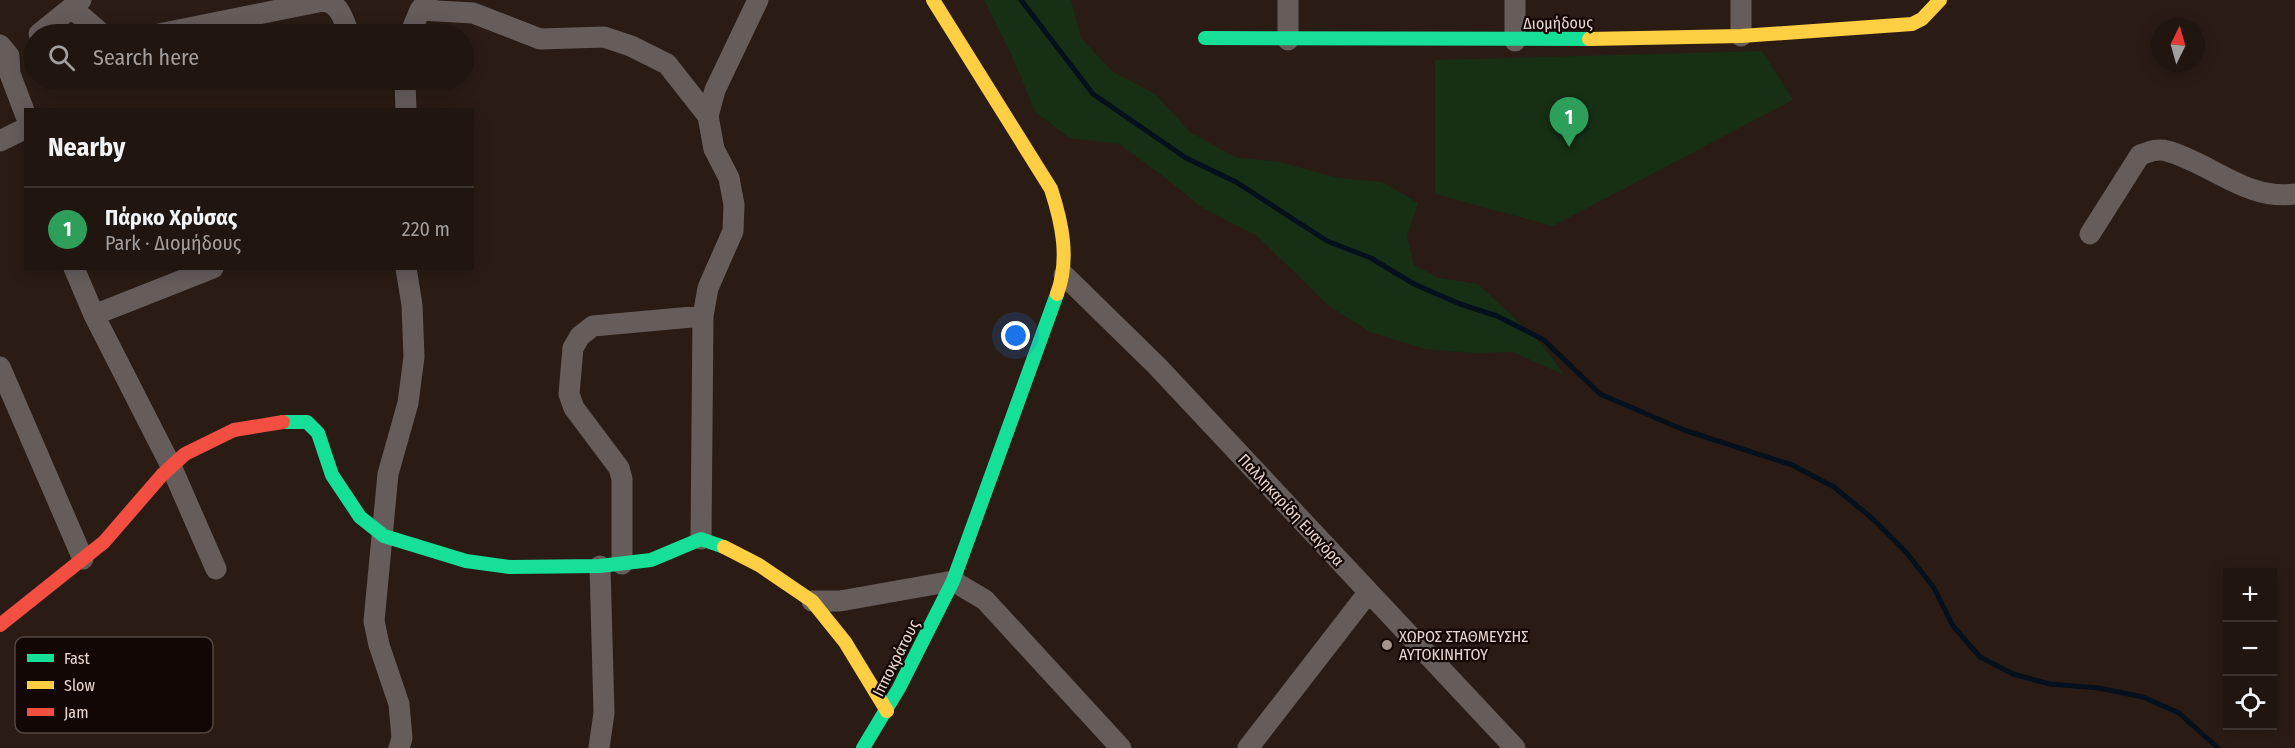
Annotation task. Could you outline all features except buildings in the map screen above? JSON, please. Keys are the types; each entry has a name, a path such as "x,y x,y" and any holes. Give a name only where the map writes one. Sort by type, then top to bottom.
{"street":[{"path":"701,539 703,316 708,288 733,231 734,205 729,178 714,149 708,116 715,90 758,0"},
{"name":"Ιπποκράτους","path":"863,748 887,711 953,581 1064,275 1065,251 1060,214 1051,189 933,0"},
{"path":"1288,0 1288,40"},
{"path":"1515,0 1515,40"},
{"path":"1741,0 1741,36"},
{"name":"Διομήδους","path":"1205,38 1515,40 1741,36 1912,24 1922,19 1940,0"},
{"path":"209,24 323,1 332,3 340,10 345,24"},
{"path":"52,24 77,5 93,24"},
{"path":"415,24 424,5 473,14 540,39 604,37 631,46 667,64 708,116"},
{"path":"24,42 4,51 24,111"},
{"path":"405,90 406,108"},
{"path":"0,141 24,129"},
{"path":"2090,234 2140,155 2154,150 2167,151 2221,177 2262,192 2280,196 2295,194"},
{"path":"75,270 94,315 171,466 216,569"},
{"path":"94,315 208,270"},
{"path":"399,748 402,738 399,704 379,645 374,621 375,589 384,536 388,474 408,404 414,357 412,305 406,270"},
{"name":"Παλληκαρίδη Ευαγόρα","path":"1064,275 1157,366 1515,748"},
{"path":"622,564 622,479 619,468 574,408 569,394 573,348 580,336 593,326 703,316"},
{"path":"0,367 83,559"},
{"path":"0,625 104,542 171,466 206,440 240,429 287,421 308,422 318,433 324,445 332,475 346,500 360,518 384,536 466,561 510,567 622,564 651,560 701,539 729,549 759,565 812,601 845,642 887,711"},
{"path":"598,748 604,713 600,566"},
{"path":"812,601 840,601 953,581 985,600 1121,748"},
{"path":"1248,748 1368,593"}],"green space":[{"path":"984,0 1071,0 1081,38 1113,72 1154,93 1190,132 1235,157 1279,162 1338,178 1382,182 1418,203 1407,237 1414,265 1439,278 1478,284 1544,346 1564,375 1513,352 1475,353 1425,349 1370,332 1329,306 1257,236 1201,207 1119,144 1070,138 1035,112 1013,58"},
{"path":"1762,51 1793,100 1553,226 1435,194 1435,60"}],"waterway":[{"path":"1021,0 1093,94 1186,158 1236,182 1327,241 1371,258 1414,284 1460,304 1497,316 1544,340 1600,394 1684,430 1792,465 1834,487 1873,519 1906,552 1934,588 1953,626 1980,657 2013,674 2050,684 2099,688 2143,697 2179,713 2218,748"}],"traffic: fast":[{"path":"1205,38 1589,39"},
{"path":"863,748 899,688 953,581 1057,294"},
{"path":"283,422 307,422 318,433 332,475 360,517 384,536 466,561 510,567 600,566 651,560 701,539 724,547"}],"traffic: slow":[{"path":"933,0 1051,189 1061,228 1064,254 1057,294"},
{"path":"1589,39 1741,36 1912,24 1922,19 1940,0"},
{"path":"724,547 759,565 812,601 845,642 887,711"}],"traffic: jam":[{"path":"0,625 104,542 162,475 185,454 234,430 283,422"}],"place":[{"name":"Πάρκο Χρύσας","path":"1569,147"},
{"name":"ΧΩΡΟΣ ΣΤΑΘΜΕΥΣΗΣ ΑΥΤΟΚΙΝΗΤΟΥ","path":"1387,645"}]}
